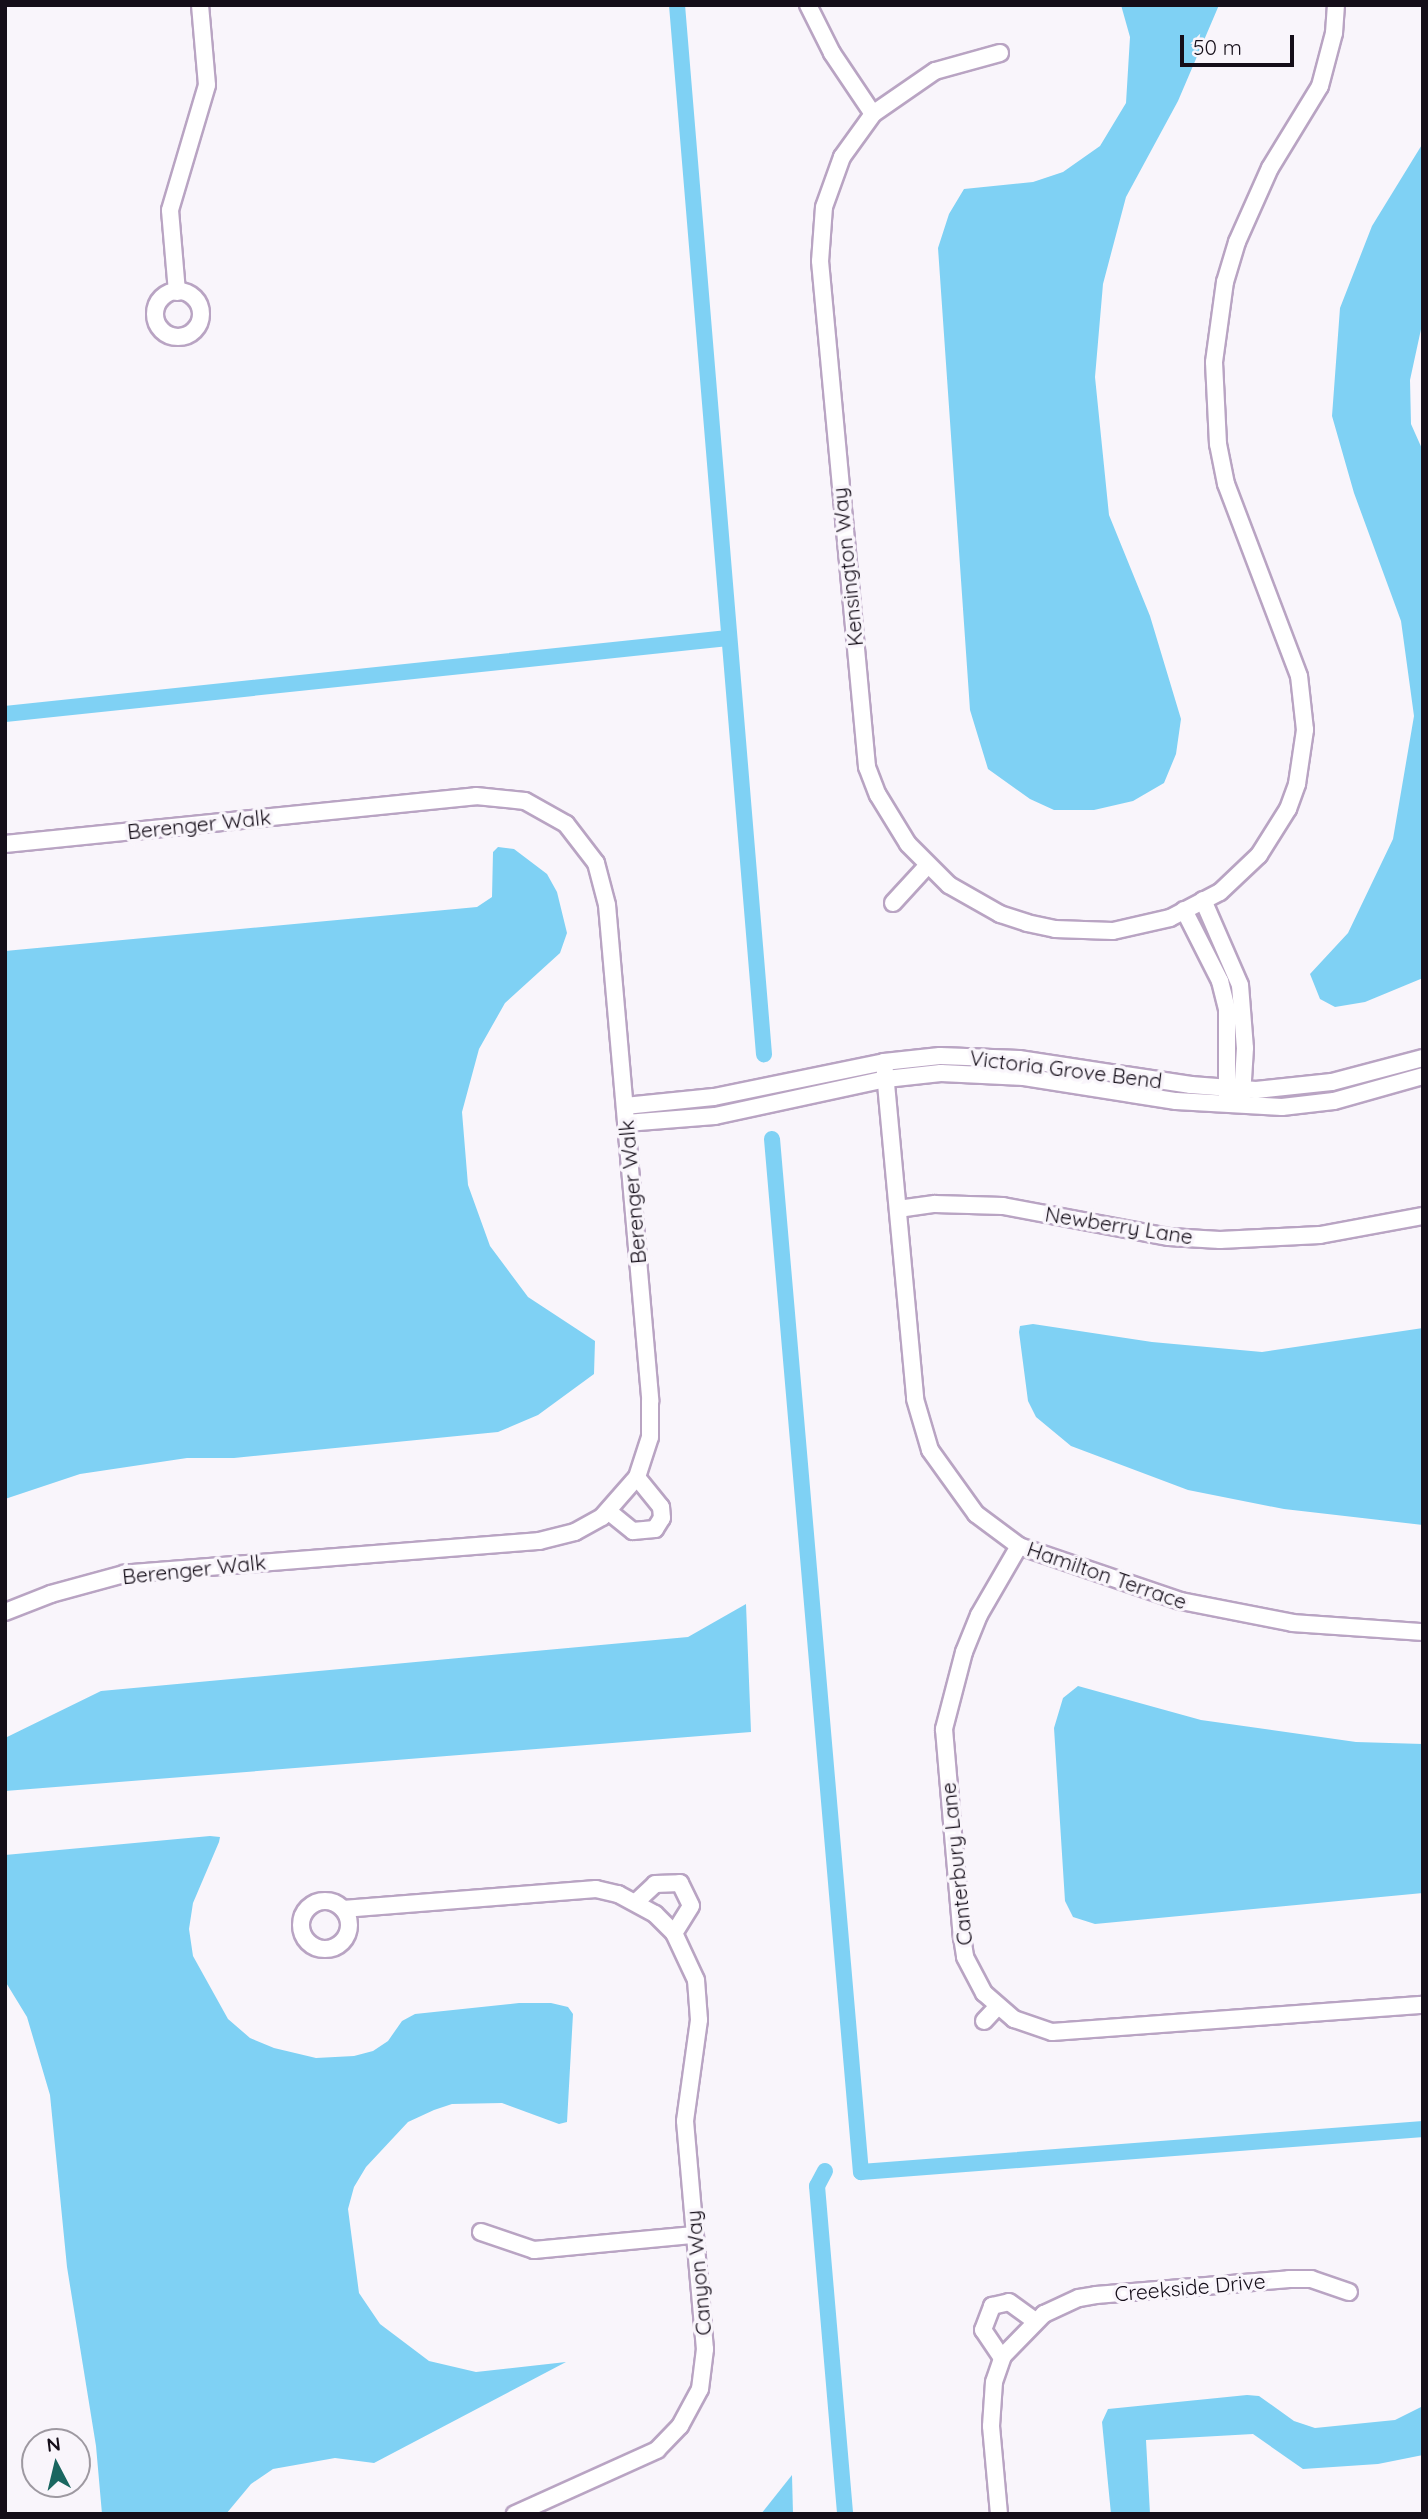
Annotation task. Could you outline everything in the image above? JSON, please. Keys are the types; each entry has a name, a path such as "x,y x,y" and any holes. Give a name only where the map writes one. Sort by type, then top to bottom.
{"street":[{"path":"177,292 170,210 207,85 200,5"},
{"path":"808,5 832,53 873,114"},
{"name":"Kensington Way","path":"1000,52 935,71 873,114 842,157 831,182 820,234 820,261 867,767 891,820 927,866 991,909 1055,929 1113,931 1184,910 1241,875 1275,833 1288,809 1303,757 1305,730 1299,676 1226,484 1217,430 1214,362 1225,282 1237,242 1270,167 1320,86 1335,33 1336,5"},
{"name":"Berenger Walk","path":"5,844 476,796 499,796 545,809 584,842 604,882 650,1401 650,1437 637,1477 608,1511 575,1532 539,1541 124,1574 5,1612"},
{"path":"893,903 927,866"},
{"path":"1203,900 1240,985 1245,1048 1235,1087"},
{"path":"1184,910 1225,1000 1235,1087 1234,1105"},
{"name":"Victoria Grove Bend","path":"625,1106 714,1097 884,1062 940,1056 1007,1058 1235,1087 1332,1082 1423,1058"},
{"name":"Hamilton Terrace","path":"884,1062 921,1425 958,1495 996,1532 1018,1546 1125,1586 1236,1614 1350,1629 1423,1632"},
{"name":"Victoria Grove Bend","path":"626,1124 715,1116 886,1079 979,1073 1234,1105 1282,1107 1334,1101 1423,1076"},
{"name":"Newberry Lane","path":"898,1209 946,1204 1003,1206 1169,1237 1220,1240 1320,1235 1423,1216"},
{"path":"608,1511 633,1531 655,1529 663,1518 661,1507 637,1477"},
{"name":"Canterbury Lane","path":"1018,1546 974,1627 944,1729 965,1957 973,1976 998,2007 1032,2027 1072,2032 1423,2005"},
{"path":"636,1902 655,1884 680,1883 687,1889 691,1906 674,1933"},
{"name":"Canyon Way","path":"343,1909 569,1888 596,1889 636,1902 674,1933 688,1956 699,2000 685,2120 705,2349 700,2389 691,2409 670,2437 643,2459 516,2514"},
{"path":"984,2021 998,2007"},
{"path":"481,2232 534,2250 694,2235"},
{"name":"Creekside Drive","path":"999,2514 991,2426 994,2382 1002,2358 1035,2321 1063,2304 1096,2295 1311,2279 1349,2292"},
{"path":"1002,2358 984,2330 992,2306 1009,2302 1035,2321"}],"water":[{"path":"1121,5 1219,5 1178,101 1126,197 1103,284 1095,377 1109,515 1150,616 1181,719 1176,754 1164,783 1133,801 1094,810 1054,810 1030,799 988,769 970,710 938,248 949,214 964,189 1033,182 1063,172 1100,146 1126,103 1130,37"},
{"path":"1423,143 1423,320 1410,380 1411,424 1423,451 1423,978 1365,1002 1335,1007 1320,999 1310,974 1348,933 1393,839 1414,716 1401,621 1354,493 1332,416 1340,308 1372,226"},
{"path":"498,847 514,849 547,874 557,892 567,933 560,953 505,1003 479,1049 462,1112 468,1185 490,1246 528,1297 595,1341 594,1374 538,1415 498,1432 234,1458 187,1458 80,1474 5,1499 5,951 477,907 492,897 493,852"},
{"path":"1033,1324 1152,1342 1262,1352 1423,1328 1423,1525 1284,1509 1188,1490 1071,1446 1036,1417 1028,1401 1019,1332 1020,1326"},
{"path":"746,1604 751,1732 5,1791 5,1738 101,1691 688,1637"},
{"path":"1078,1686 1201,1720 1356,1742 1423,1744 1423,1893 1095,1924 1073,1917 1065,1901 1054,1728 1063,1698"},
{"path":"220,1837 193,1903 189,1929 193,1956 228,2019 250,2038 274,2048 316,2058 354,2056 373,2051 388,2041 402,2021 415,2014 519,2003 551,2003 568,2007 573,2014 567,2122 559,2124 502,2103 452,2104 434,2110 408,2122 366,2167 354,2187 348,2209 359,2293 380,2324 429,2361 476,2372 566,2362 374,2463 335,2458 273,2469 251,2484 226,2514 102,2514 96,2446 67,2267 50,2095 27,2017 5,1981 5,1855"},
{"path":"1259,2396 1294,2421 1315,2428 1395,2420 1423,2406 1423,2455 1378,2464 1303,2469 1253,2434 1146,2440 1150,2514 1111,2514 1102,2422 1108,2409"},
{"path":"792,2475 793,2514 761,2514"}],"waterway":[{"path":"677,5 764,1054"},
{"path":"5,714 728,638"},
{"path":"772,1139 861,2172 1423,2129"},
{"path":"825,2171 817,2186 845,2514"}]}
